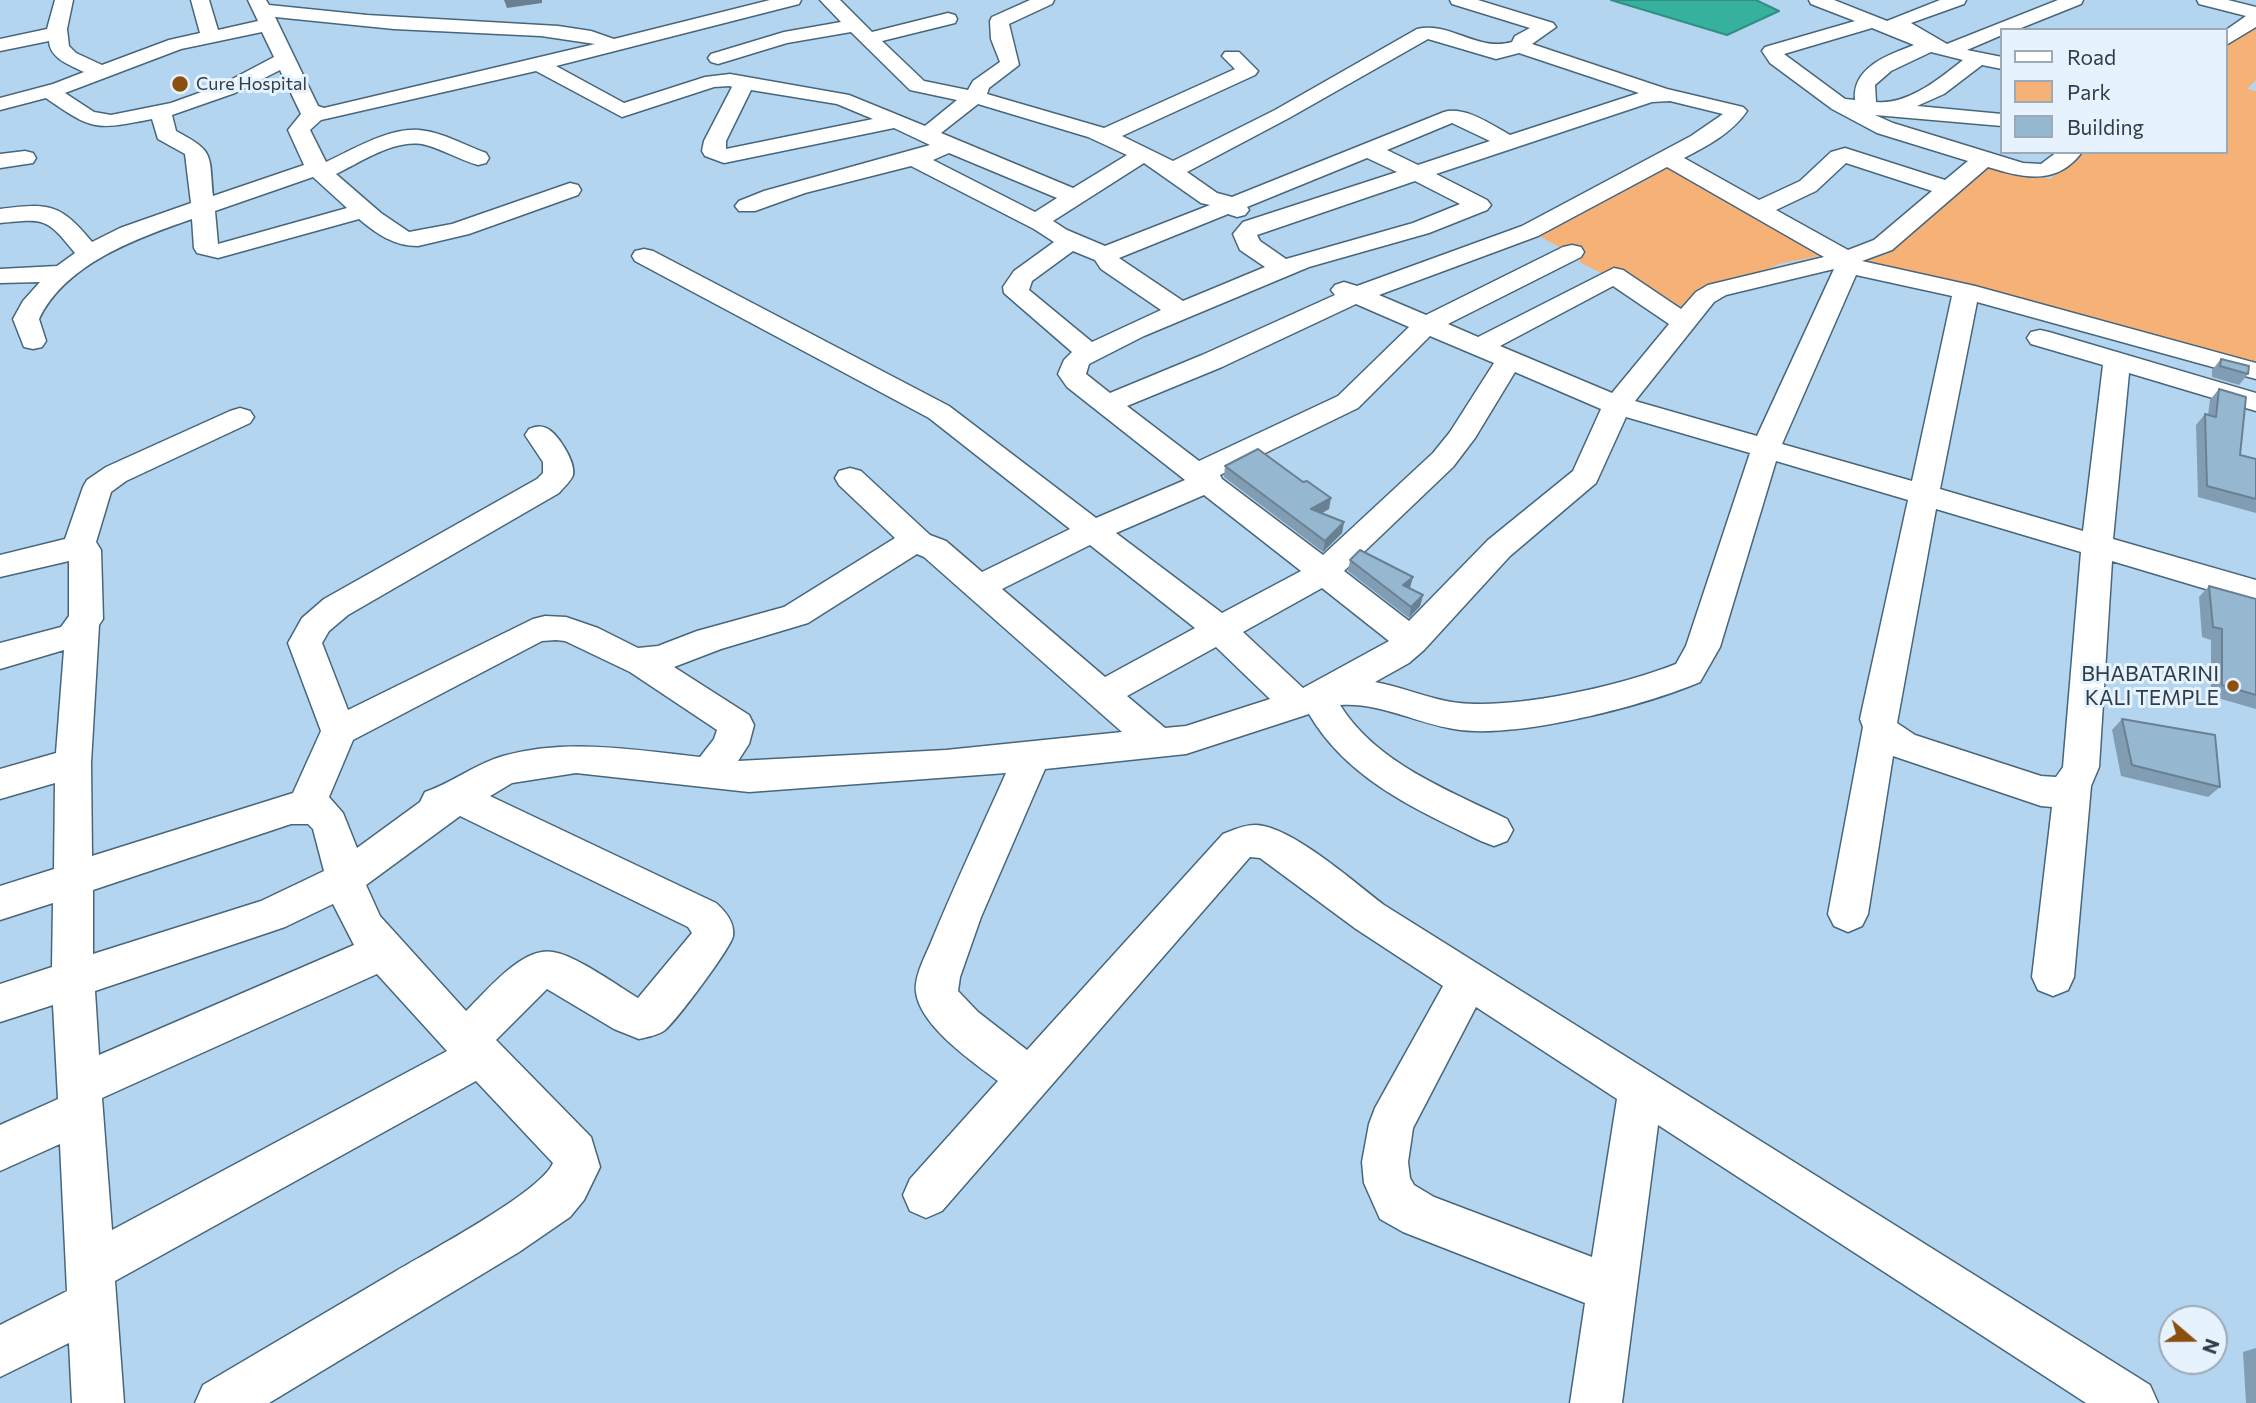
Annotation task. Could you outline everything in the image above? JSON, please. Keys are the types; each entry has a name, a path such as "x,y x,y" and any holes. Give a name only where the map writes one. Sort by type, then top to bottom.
{"street":[{"path":"64,0 57,33 59,48 62,53 101,72"},
{"path":"200,0 210,36"},
{"path":"262,12 309,110 316,113 338,112 792,0"},
{"path":"829,0 912,83 922,88 975,97 1036,113 1103,136 1143,154 1209,198 1234,204"},
{"path":"939,140 934,128 975,97 980,85 1004,69 1010,61 1001,39 999,21 1045,0"},
{"path":"1459,0 1546,27 1522,40 1521,46"},
{"path":"1818,0 1938,48 2000,63"},
{"path":"1938,48 1896,22 1957,0"},
{"path":"1866,107 1865,86 1871,75 1893,62 2074,0"},
{"path":"2206,0 2254,19"},
{"path":"0,104 49,91 176,44 210,36 262,12 337,20 585,36 616,44"},
{"path":"718,58 785,38 859,32 948,19"},
{"path":"2228,38 2254,19"},
{"path":"2254,19 2256,44"},
{"path":"1874,22 1772,51 1777,59 1839,105 1885,128 1983,160 2034,172 2046,171 2068,154"},
{"path":"682,28 718,58 738,81"},
{"path":"0,45 57,33"},
{"path":"1107,404 1212,361 1354,296 1530,231 1699,141 1731,118 1736,111 1708,102 1662,94 1521,46 1496,53 1433,33 1424,33 1293,108 1171,171"},
{"path":"1103,136 1248,71 1232,55"},
{"path":"842,99 885,58"},
{"path":"49,91 88,118 100,122 161,112 228,89 285,59"},
{"path":"1889,110 1937,90 1977,59"},
{"path":"539,64 622,111 712,81 738,81 842,99 1073,196"},
{"path":"738,81 715,141 713,151 717,155 806,141 897,121"},
{"path":"890,87 922,88"},
{"path":"1245,234 1251,227 1662,94"},
{"path":"1839,105 2000,120"},
{"path":"161,112 166,134 190,146 197,154 206,248 218,251 275,238 365,210"},
{"path":"316,113 303,123 299,130 318,169 394,233 414,241 569,190"},
{"path":"1105,255 1451,117 1466,121 1510,143"},
{"path":"33,341 27,326 29,312 49,286 118,237 414,137 424,138 478,158"},
{"path":"747,206 794,187 914,159 939,140"},
{"path":"1365,150 1382,155 1572,252 1614,275 1683,322"},
{"path":"1040,223 1042,215 1143,154"},
{"path":"1758,209 1808,186 1844,155 1949,190"},
{"path":"0,161 25,158"},
{"path":"1668,158 1847,262 1966,291 2256,371"},
{"path":"914,159 1105,255 1110,264 1180,311"},
{"path":"1309,700 1397,654 1499,548 1586,476 1617,405 1706,297 1717,289 1847,262 1891,240 1983,160"},
{"path":"1234,204 1249,245 1354,296 1617,405 2256,592"},
{"path":"1412,641 1107,404 1072,374 1073,365 1077,360 1135,330 1292,265 1421,228 1479,205"},
{"path":"0,216 39,212 56,216 90,256"},
{"path":"1072,240 1023,276 1016,288 1017,293 1090,353"},
{"path":"979,587 1204,477 1348,402 1426,325 1572,252"},
{"path":"644,256 939,412 1309,700 1318,699 1331,721 1388,776 1494,830"},
{"path":"0,1003 233,930 271,915 344,880 457,797 503,771 531,764 576,759 749,777 800,776 1159,744 1209,734 1309,700 1330,690 1352,690 1451,715 1492,718 1521,715 1659,683 1688,673 1703,647 1766,449 1847,262"},
{"path":"0,276 67,273"},
{"path":"1480,346 1614,275"},
{"path":"1966,291 1878,719 1885,736 1902,745 2041,791 2061,794 2073,787"},
{"path":"2040,338 2256,402"},
{"path":"1102,694 1218,628 1323,573 1443,460 1461,439 1510,359"},
{"path":"2053,977 2073,787 2081,767 2097,546 2117,360"},
{"path":"78,548 98,487 116,474 240,417"},
{"path":"339,731 305,643 307,636 324,616 336,607 514,508 548,486 558,475 558,461 539,435"},
{"path":"850,478 919,543 936,549 1159,744"},
{"path":"642,662 796,615 908,545 919,543"},
{"path":"0,566 62,550 85,550 86,619 83,625 72,636 0,656"},
{"path":"306,807 339,731 533,631 539,623 563,627 628,659 642,662 736,724 731,744 709,773"},
{"path":"83,625 73,758 73,978 98,1403"},
{"path":"1848,914 1880,728"},
{"path":"1029,1078 948,1013 936,992 939,975 955,935 1032,757"},
{"path":"0,784 73,763 73,758"},
{"path":"0,1352 91,1286 474,1048 528,979 540,971 552,970 639,1019 650,1016 667,998 713,936 712,925 702,915 457,797 443,802 416,805"},
{"path":"0,903 291,809 316,808 329,821 344,880 365,928 427,1000 575,1153 577,1167 568,1184 553,1200 502,1235 221,1403"},
{"path":"926,1195 1237,845 1261,840 1275,846 1370,917 2132,1403"},
{"path":"0,1148 80,1099 385,951"},
{"path":"1468,980 1391,1124 1385,1162 1387,1183 1397,1202 1420,1215 1612,1289"},
{"path":"1597,1403 1640,1090"}],"green space":[{"path":"2256,25 2256,80 2247,89 2256,91 2256,364 1857,262 1887,254 1988,164 2050,179 2080,154 2228,154 2228,44"},
{"path":"1661,161 1829,254 1779,264 1736,284 1684,314 1579,262 1581,259 1530,231"}],"shaded area":[{"path":"1611,0 1756,0 1779,11 1727,35"}],"building":[{"path":"2221,359 2249,366 2248,374 2220,366"},
{"path":"2219,389 2246,397 2240,455 2256,459 2256,499 2207,486 2205,414 2216,417"},
{"path":"1258,449 1303,482 1307,481 1331,498 1311,509 1344,522 1325,541 1225,466"},
{"path":"1360,550 1413,577 1403,585 1423,595 1411,607 1350,560"},
{"path":"2209,586 2256,599 2256,695 2222,685 2222,629 2213,627"},
{"path":"2122,719 2215,735 2220,787 2132,765"}],"place":[{"name":"Cure Hospital","path":"180,84"},
{"name":"BHABATARINI KALI TEMPLE","path":"2233,686"}]}
